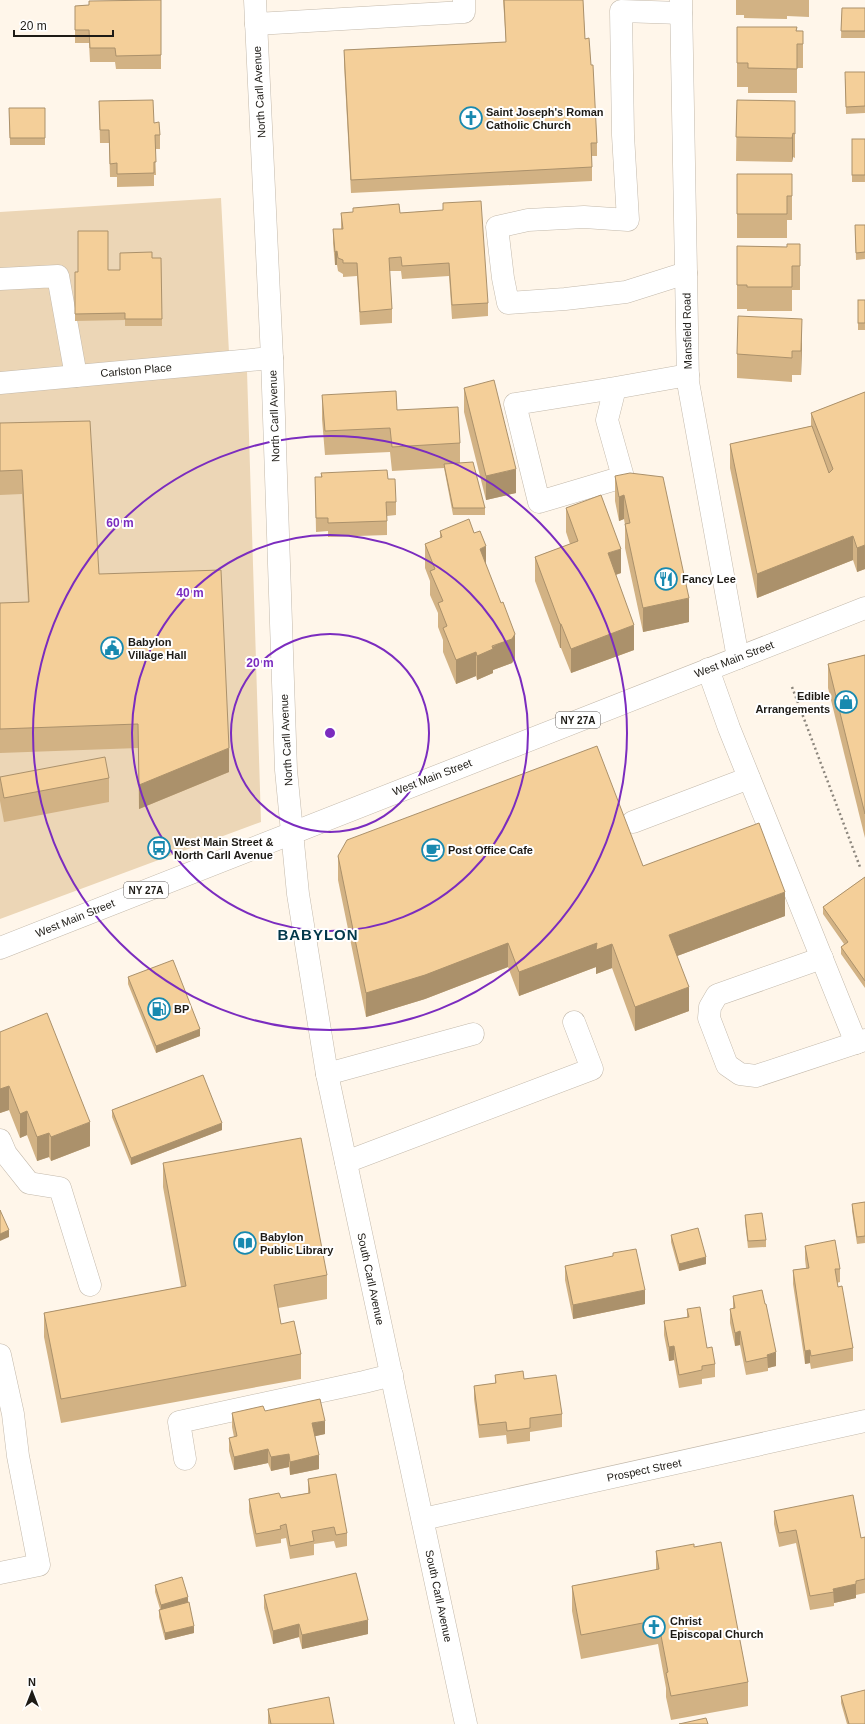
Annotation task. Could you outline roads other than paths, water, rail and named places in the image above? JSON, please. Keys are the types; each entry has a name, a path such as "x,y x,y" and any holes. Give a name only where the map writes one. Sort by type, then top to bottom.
{"street":[{"name":"North Carll Avenue","path":"255,0 272,358 286,770 292,832"},
{"path":"256,24 464,12 464,0"},
{"path":"681,7 628,6 621,11 622,135 628,220 584,217 528,220 497,227 503,278 508,303 565,299 626,292 686,273"},
{"name":"Mansfield Road","path":"681,7 688,382 738,658"},
{"path":"0,279 58,276 76,376"},
{"name":"Carlston Place","path":"0,383 272,358"},
{"path":"615,388 607,420 623,477 539,502 515,404 688,375"},
{"name":"West Main Street","path":"0,948 865,608"},
{"path":"708,669 749,778 822,958 860,1041 756,1076 740,1074 727,1065 709,1018 710,1007 717,995 822,958"},
{"path":"633,822 749,778"},
{"name":"South Carll Avenue","path":"292,832 298,894 327,1074 466,1724"},
{"path":"346,1162 592,1069 574,1022"},
{"path":"327,1074 473,1034"},
{"path":"0,1140 6,1154 29,1183 60,1188 90,1285"},
{"path":"0,1355 13,1414 18,1456 39,1565 0,1573"},
{"path":"185,1459 178,1422 392,1375"},
{"name":"Prospect Street","path":"423,1519 865,1421"}],"place":[{"name":"Saint Joseph's Roman Catholic Church","path":"471,118"},
{"name":"Fancy Lee","path":"666,579"},
{"name":"Babylon Village Hall","path":"112,648"},
{"name":"Edible Arrangements","path":"846,702"},
{"name":"West Main Street & North Carll Avenue","path":"159,848"},
{"name":"Post Office Cafe","path":"433,850"},
{"name":"BP","path":"159,1009"},
{"name":"Babylon Public Library","path":"245,1243"},
{"name":"Christ Episcopal Church","path":"654,1627"}],"district":[{"name":"BABYLON","path":"318,934"}]}
